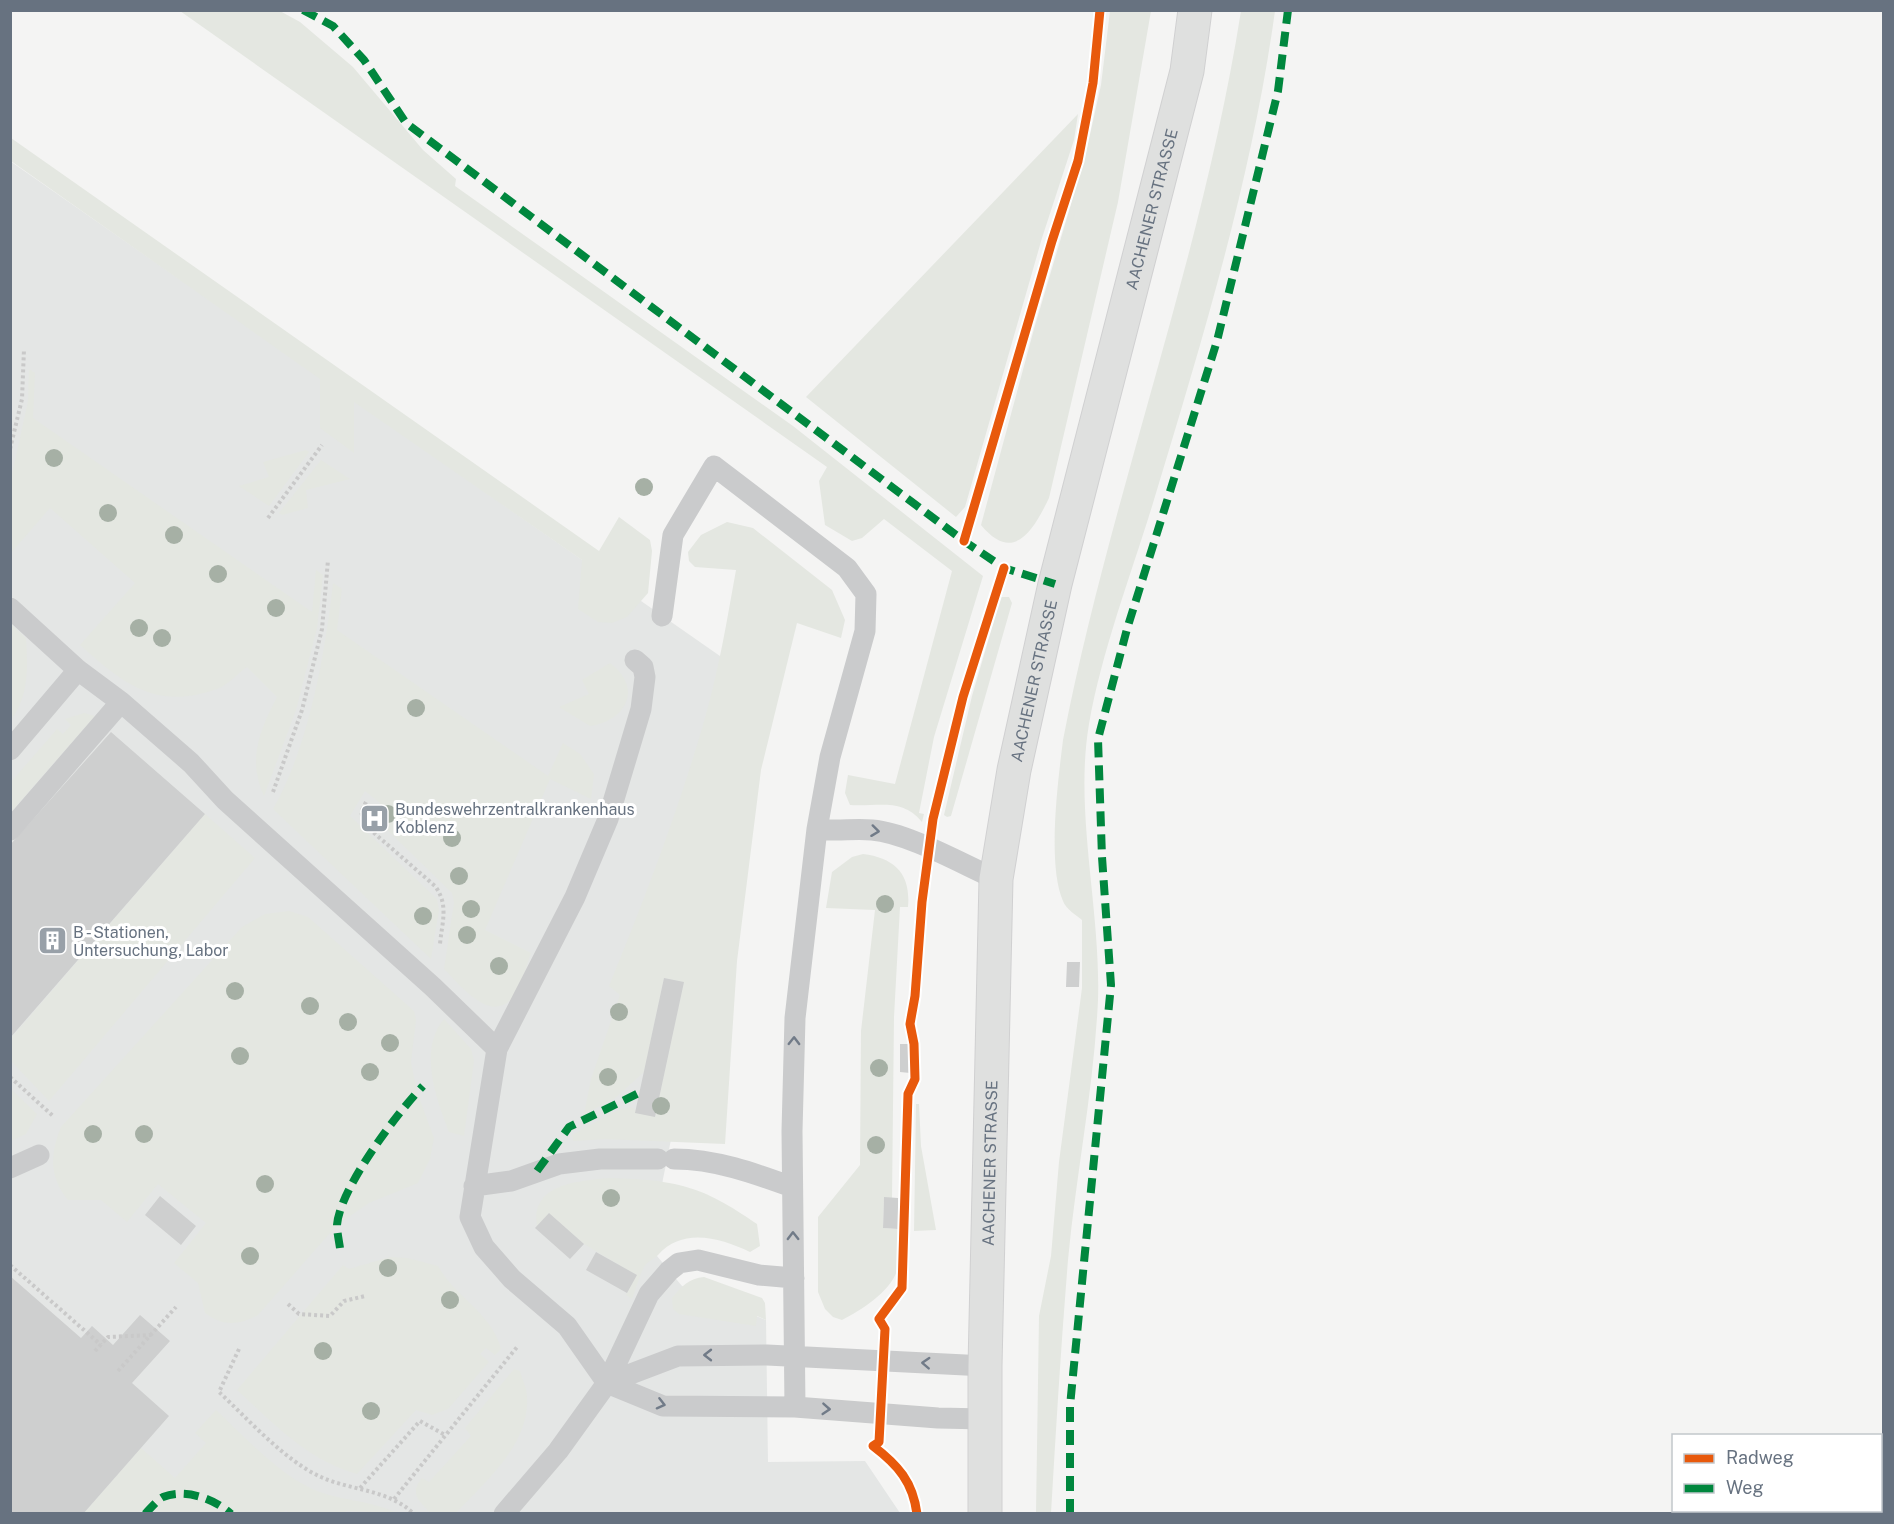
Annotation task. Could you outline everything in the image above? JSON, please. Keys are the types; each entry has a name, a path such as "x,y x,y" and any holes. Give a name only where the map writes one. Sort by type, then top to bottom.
{"main road":[{"name":"AACHENER STRASSE","path":"985,1514 985,1365 996,879 1014,770 1054,584 1187,71 1195,10"}],"lane":[{"path":"662,616 673,535 714,466 847,568 866,594 865,631 830,757 817,829 795,1018 792,1186 795,1407"},
{"path":"10,608 78,670 121,702 190,763 225,801 433,987 497,1050"},
{"path":"635,660 643,667 645,676 641,709 608,819 575,897 497,1050 470,1217 484,1247 512,1279 567,1326 607,1383 663,1406 795,1407 985,1419"},
{"path":"10,750 78,670"},
{"path":"10,830 121,702"},
{"path":"817,829 837,832 872,830 898,836 996,879"},
{"path":"10,1168 39,1155"},
{"path":"474,1186 511,1181 559,1164 600,1159 692,1159 742,1169 792,1186"},
{"path":"504,1514 558,1452 607,1383 649,1294 669,1270 680,1263 698,1260 759,1275 794,1278"},
{"path":"607,1383 678,1356 795,1357 985,1365"}],"path":[{"path":"10,449 22,399 24,350"},
{"path":"268,518 322,445"},
{"path":"254,827 272,793 302,710 322,629 328,560"},
{"path":"366,802 361,812 366,826 435,886 443,897 445,910 441,934"},
{"path":"10,1077 53,1116"},
{"path":"10,1265 101,1345"},
{"path":"288,1304 299,1314 330,1316 344,1301 365,1296"},
{"path":"118,1371 176,1307"},
{"path":"95,1351 108,1338 152,1335"},
{"path":"394,1499 517,1347"},
{"path":"239,1349 219,1392 297,1462 321,1477 394,1499 414,1514"},
{"path":"360,1488 420,1421 446,1435"}],"shaded area":[{"path":"180,11 280,11 300,22 353,67 423,150 456,179 455,186 793,426 983,576 934,737 919,813 924,814 922,822 914,814 898,806 850,805 845,793 848,775 895,784 952,571 884,519 862,538 852,541 825,525 819,481 827,467"},
{"path":"1110,11 1151,11 1118,202 1049,498 1030,531 1013,542 1003,542 993,537 981,525 1034,329 1085,157 1101,85"},
{"path":"1241,11 1275,11 1253,136 1224,259 1190,381 1101,668 1089,724 1084,792 1098,966 1096,1033 1068,1260 1051,1513 1036,1513 1039,1316 1051,1256 1059,1162 1082,988 1082,920 1064,904 1058,885 1056,866 1055,822 1063,740 1106,557 1203,195 1224,103"},
{"path":"1078,114 1074,140 1042,238 965,507 956,517 806,397"},
{"path":"11,138 599,551 619,517 650,540 652,551 648,593 627,617 612,623 598,622 578,609 582,560 354,402 354,453 320,428 320,379 11,161"},
{"name":"Bundeswehrzentralkrankenhaus Koblenz","path":"10,161 763,686 663,1179 656,1226 657,1256 682,1286 766,1320 768,1462 865,1461 900,1513 11,1513"},
{"path":"29,369 35,373 33,418 312,612 316,570 323,575 317,628 296,710 264,796 256,770 256,757 265,721 277,697 247,667 221,687 195,695 175,697 141,690 111,671 80,645 135,583 50,508 11,553 11,479 28,401"},
{"path":"306,450 309,452 269,506 239,486 269,477 263,462"},
{"path":"321,460 350,479 306,490 308,508 282,515 279,513"},
{"path":"727,522 753,528 832,590 845,620 841,638 797,623 761,770 737,961 725,1144 604,1139 573,1141 572,1135 618,1110 630,1107 655,1117 684,982 664,978 644,1072 614,1099 584,1114 591,1079 620,995 609,986 673,820 710,700 726,626 736,570 695,567 689,561 688,552 701,535"},
{"path":"333,583 342,589 337,630 548,776 563,743 580,754 594,774 591,799 550,779 485,930 531,953 519,987 513,997 504,1004 495,1007 486,1005 467,992 444,969 454,902 452,893 373,816 380,803 365,791 350,816 437,899 439,910 431,959 273,809 286,784 314,699"},
{"path":"1001,597 1009,597 1012,603 951,816 947,817 944,815 972,696"},
{"path":"11,624 26,638 27,660 24,691 11,720"},
{"path":"610,663 620,672 626,682 628,692 626,702 613,717 603,723 590,726 559,707 589,694 582,680"},
{"path":"84,713 95,716 11,812 11,782 57,729 63,734 71,725 65,719"},
{"path":"205,814 255,858 49,1101 11,1061 11,1038"},
{"path":"863,854 884,859 899,870 907,885 908,895 908,907 900,907 894,1017 892,1198 884,1198 883,1228 898,1229 899,1261 897,1271 888,1287 866,1306 842,1320 833,1317 825,1309 818,1292 818,1217 860,1165 861,1031 875,910 826,908 832,872 852,857"},
{"path":"289,911 308,917 414,1011 416,1020 411,1062 417,1092 434,1138 430,1159 418,1183 369,1203 337,1225 258,1315 237,1323 224,1322 205,1313 198,1283 174,1263 206,1223 158,1184 127,1222 101,1200 68,1200 57,1183 53,1156 61,1127 242,927 265,914"},
{"path":"444,1019 471,1049 474,1061 464,1136 449,1132 432,1074 432,1045 436,1031"},
{"path":"11,1089 37,1114 26,1134 11,1141"},
{"path":"916,1104 919,1104 921,1146 936,1230 914,1231"},
{"path":"609,1178 671,1183 703,1193 757,1224 760,1246 750,1252 714,1239 690,1238 679,1241 668,1246 645,1265 632,1299 626,1295 636,1275 584,1244 549,1213 537,1226 537,1212 541,1201 549,1193 572,1183"},
{"path":"390,1257 407,1258 438,1266 445,1277 490,1325 501,1349 495,1355 486,1348 480,1354 489,1362 448,1409 432,1415 416,1410 357,1474 322,1460 292,1440 237,1390 343,1265 349,1269"},
{"path":"704,1277 762,1298 765,1303 766,1320 757,1316 756,1326 679,1314 673,1309 672,1298 690,1281"},
{"path":"514,1369 520,1371 527,1397 526,1414 514,1446 492,1475 456,1513 431,1513 417,1497 418,1483 422,1478 429,1482 471,1436 465,1428"},
{"path":"216,1410 253,1446 296,1480 326,1494 371,1504 397,1513 346,1511 344,1514 290,1514 286,1510 282,1514 271,1511 268,1514 83,1514 141,1448 175,1478 206,1443 195,1433"}],"building":[{"name":"B - Stationen, Untersuchung, Labor","path":"111,732 205,814 10,1038 10,845"},
{"path":"1067,962 1080,962 1079,987 1066,987"},
{"path":"664,978 684,982 655,1117 635,1113"},
{"path":"900,1044 910,1044 910,1073 900,1072"},
{"path":"160,1196 196,1226 181,1245 145,1215"},
{"path":"884,1197 898,1198 898,1229 883,1228"},
{"path":"549,1213 584,1244 570,1259 535,1228"},
{"path":"596,1252 637,1275 627,1293 586,1270"},
{"path":"10,1276 81,1338 92,1326 113,1345 140,1315 170,1341 132,1383 169,1416 83,1514 10,1514"}],"marked path":[{"path":"303,10 333,26 364,60 406,123 964,541 1004,568 1055,584"},
{"path":"1070,1514 1070,1406 1111,985 1102,857 1098,739 1127,629 1217,341 1278,91 1288,10"},
{"path":"340,1248 337,1225 348,1191 385,1132 423,1086"},
{"path":"537,1171 569,1127 639,1093"},
{"path":"145,1514 163,1497 181,1494 199,1496 217,1504 231,1514"}],"cycle path":[{"path":"964,541 1052,241 1078,161 1093,83 1100,10"},
{"path":"917,1514 912,1493 903,1475 873,1446 879,1442 885,1329 879,1319 902,1288 908,1094 915,1079 914,1044 910,1024 915,996 922,902 933,819 963,697 1004,568"}],"place":[{"name":"Bundeswehrzentralkrankenhaus Koblenz","path":"374,818"},
{"name":"B - Stationen, Untersuchung, Labor","path":"52,941"}]}
